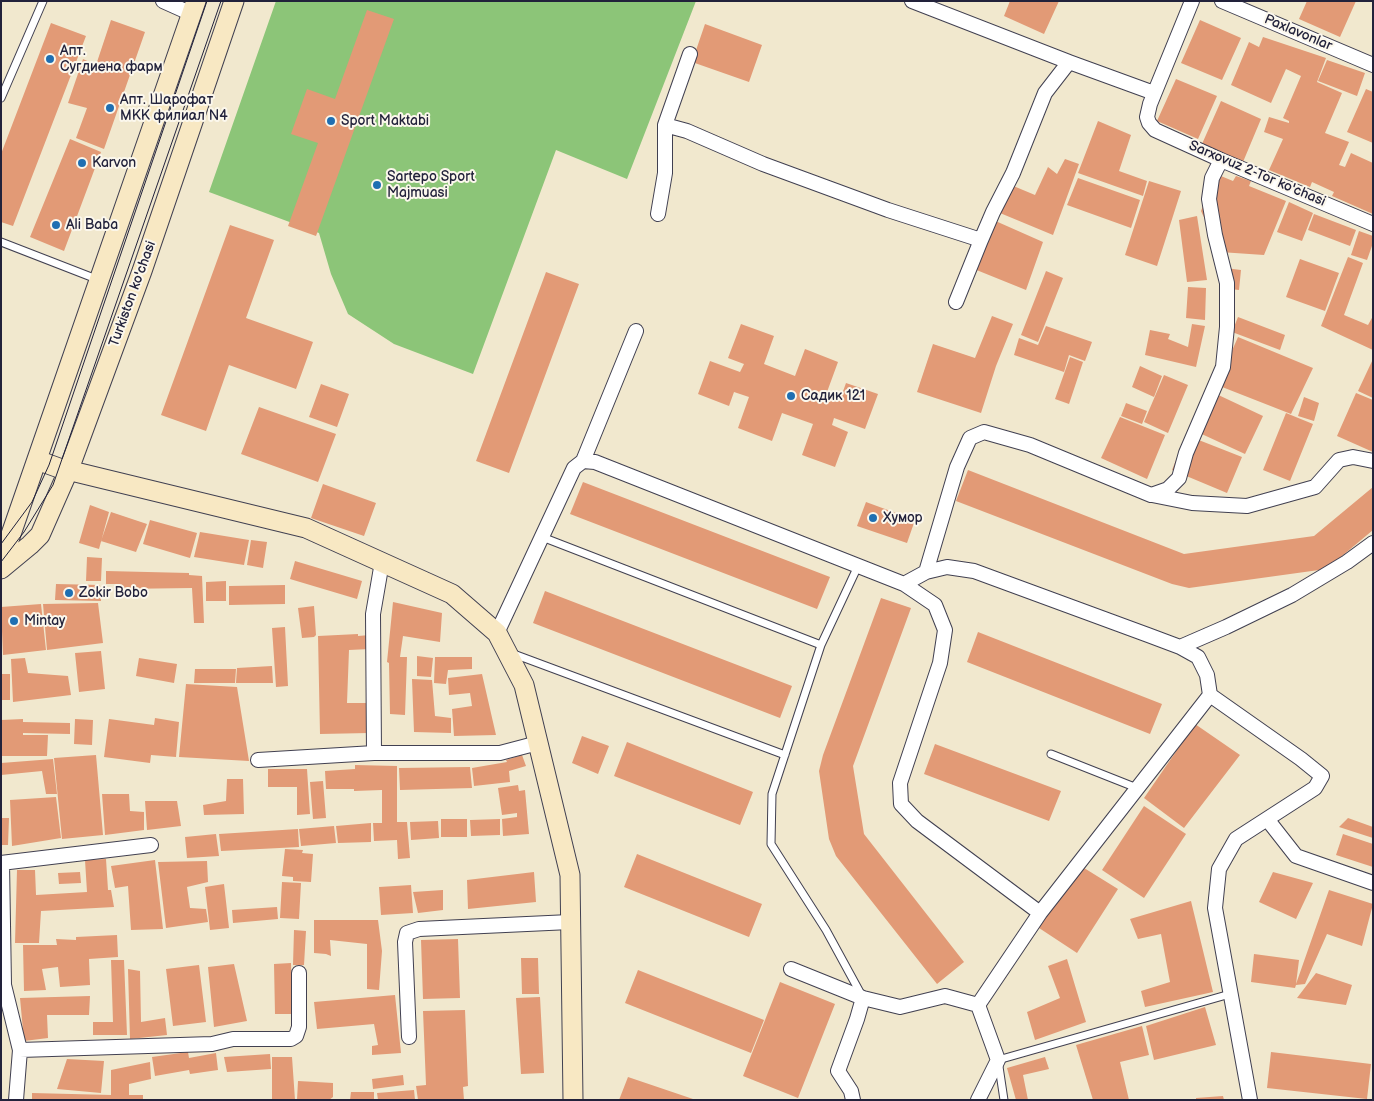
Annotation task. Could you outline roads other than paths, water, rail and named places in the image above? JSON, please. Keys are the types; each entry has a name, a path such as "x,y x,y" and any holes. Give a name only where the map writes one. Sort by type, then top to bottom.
{"main road":[{"name":"Turkiston ko'chasi","path":"1,569 30,546 40,535 69,470 142,271 234,1"},
{"path":"1,563 194,8"},
{"path":"37,460 54,467 306,528 452,594 497,633 524,685 570,875 572,1100"}],"street":[{"path":"163,1 194,8"},
{"path":"912,1 1069,62 1154,92 1192,1"},
{"name":"Paxlavonlar","path":"1222,1 1373,65"},
{"path":"658,214 665,173 665,125 690,54"},
{"path":"956,302 993,212 1013,173 1045,93 1069,62"},
{"name":"Sarxovuz 2-Tor ko'chasi","path":"1154,92 1147,117 1155,130 1373,224"},
{"path":"665,125 686,131 763,164 888,210 981,240"},
{"path":"1151,495 1168,490 1178,478 1186,453 1222,367 1227,328 1227,283 1215,235 1209,199 1212,178 1221,160"},
{"path":"497,633 574,468 583,461 636,330"},
{"path":"926,572 957,467 970,438 984,432 1030,445 1151,495 1192,503 1247,506 1315,487 1339,460 1353,456 1373,461"},
{"path":"583,461 595,462 904,584 935,605 945,630 940,663 900,783 901,804 916,821 1040,913"},
{"path":"1180,648 1292,594 1347,562 1373,543"},
{"path":"374,753 373,614 382,562"},
{"path":"904,584 926,572 947,567 974,571 1198,656 1207,675 1210,695 1322,776 1315,788 1236,839 1219,870 1215,908 1250,1100"},
{"path":"978,1005 1040,913 1210,695"},
{"path":"258,760 374,753 500,753 538,744"},
{"path":"1268,819 1296,856 1373,883"},
{"path":"16,1100 20,1050 4,985 2,863 151,845"},
{"path":"409,1037 405,942 407,933 419,928 570,922"},
{"path":"791,969 863,998 900,1007 945,996 978,1005"},
{"path":"20,1050 212,1044 232,1039 290,1039 296,1036 299,1027 299,973"},
{"path":"853,1100 851,1091 838,1071 863,998"},
{"path":"978,1005 998,1060 978,1100"}],"lane":[{"path":"1,98 43,1"},
{"path":"1,242 100,280"},
{"path":"542,536 821,645"},
{"path":"858,566 821,645 772,794 772,844 826,930 863,998"},
{"path":"506,651 785,754"},
{"path":"1051,754 1137,788"},
{"path":"1004,1100 998,1060 1230,994"}],"tram line":[{"path":"1,544 32,502 49,465 207,1"},
{"path":"1,562 24,532 53,485 221,1"}],"place":[{"name":"Апт. Сугдиена фарм","path":"50,59"},
{"name":"Апт. Шарофат МКК филиал N4","path":"110,108"},
{"name":"Sport Maktabi","path":"331,121"},
{"name":"Karvon","path":"82,163"},
{"name":"Sartepo Sport Majmuasi","path":"377,185"},
{"name":"Ali Baba","path":"56,225"},
{"name":"Садик 121","path":"791,396"},
{"name":"Хумор","path":"873,518"},
{"name":"Zokir Bobo","path":"69,593"},
{"name":"Mintay","path":"14,621"}]}
